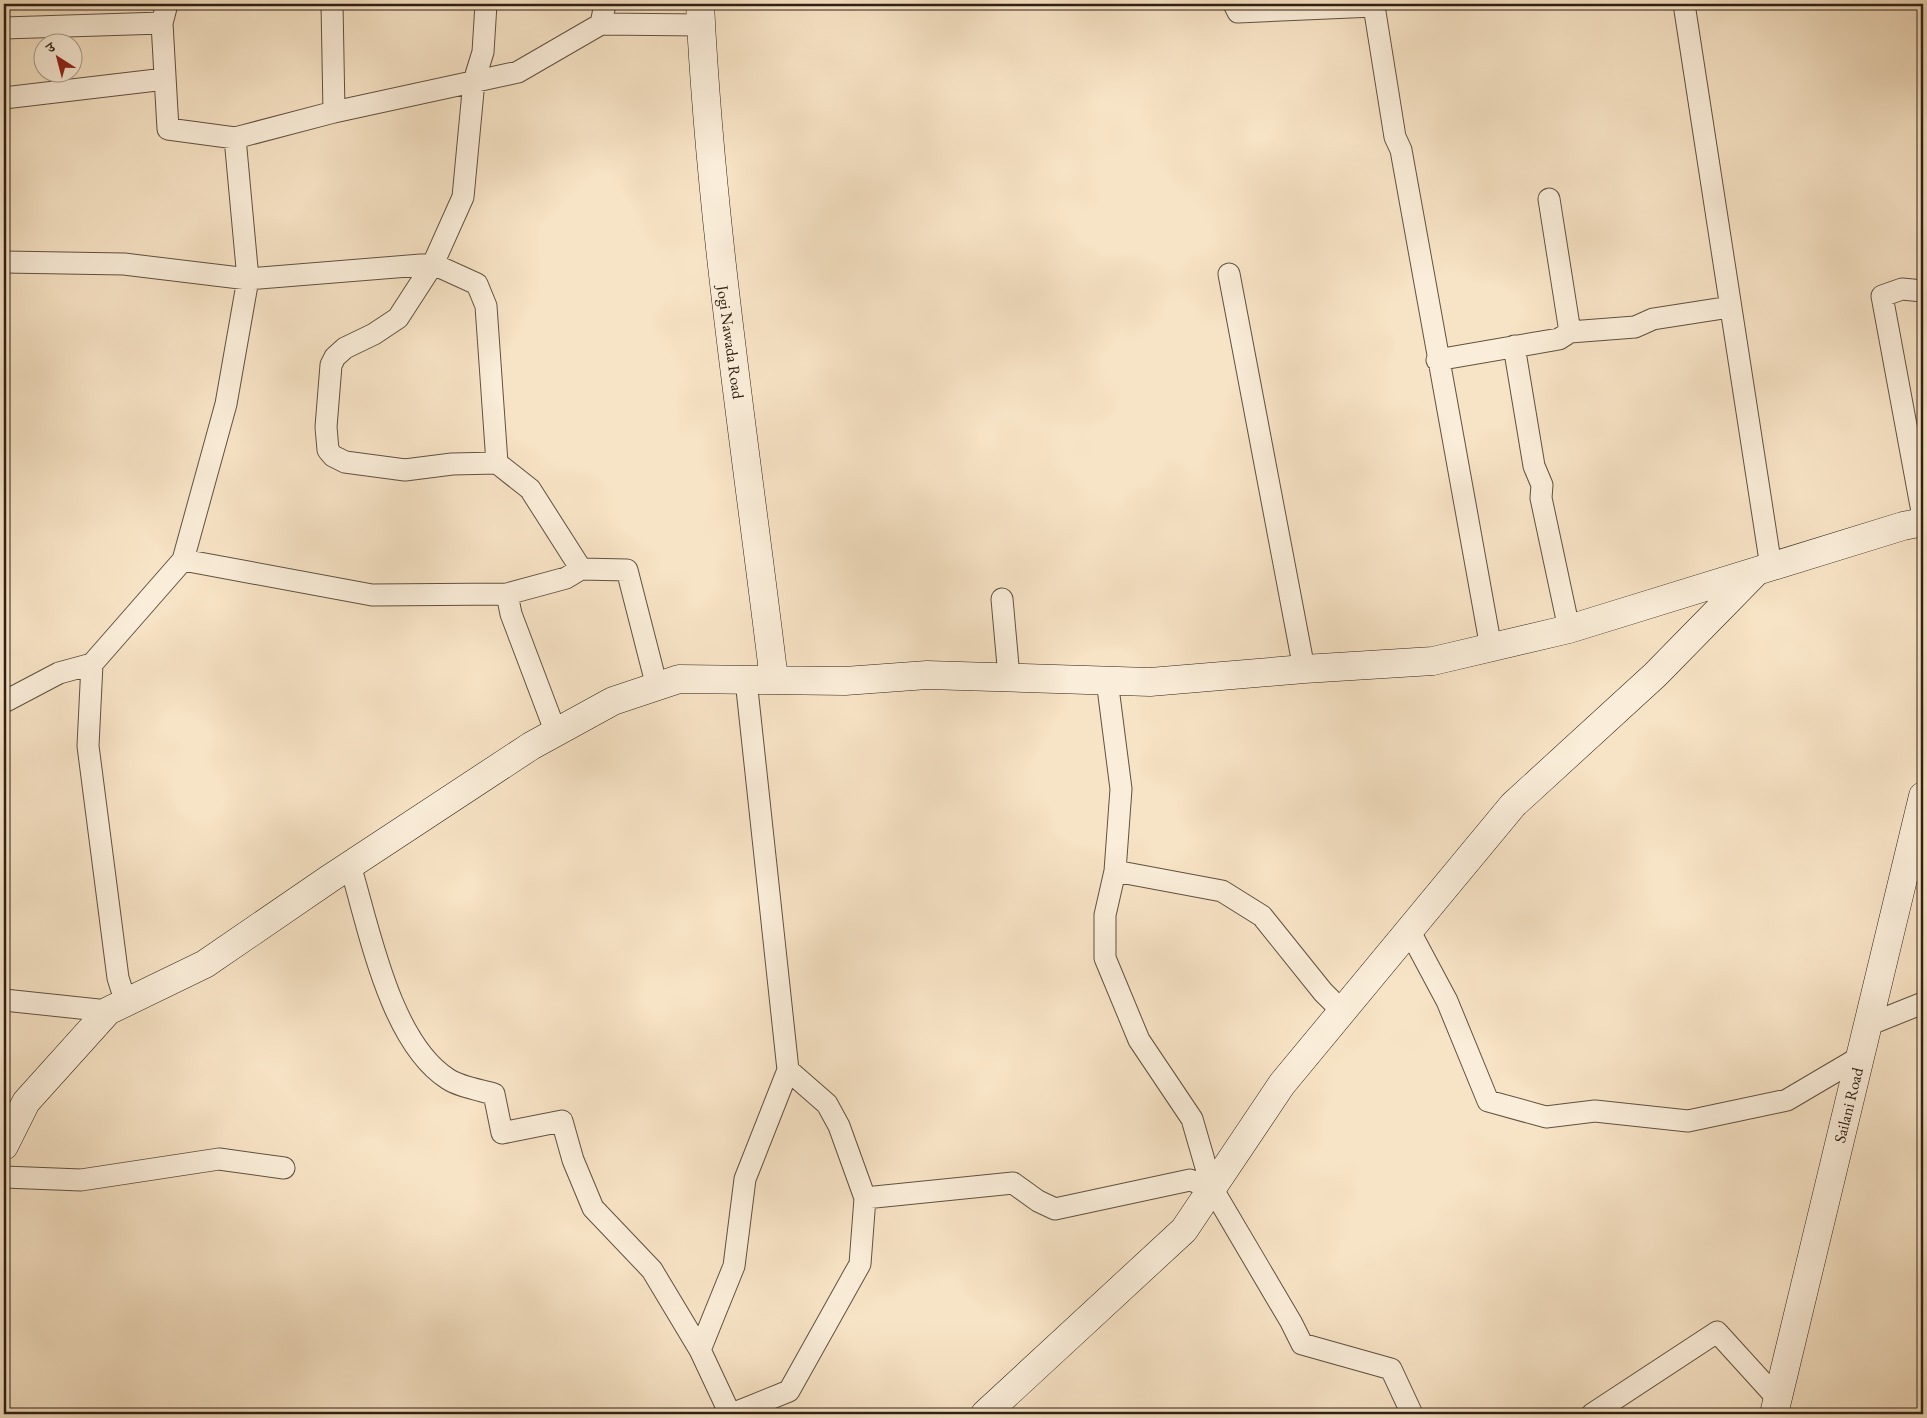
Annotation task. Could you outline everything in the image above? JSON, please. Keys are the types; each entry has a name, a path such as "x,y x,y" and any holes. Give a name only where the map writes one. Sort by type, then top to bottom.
{"street":[{"path":"332,4 334,112"},
{"path":"486,4 483,52 474,81 463,197 433,264 398,318 374,334 345,348 335,357 331,366 328,389 326,427 328,450 333,456 344,462 405,470 452,464 497,463 530,489 581,569"},
{"path":"1234,4 1238,12 1376,5 1395,137 1401,150 1437,360 1491,648"},
{"path":"1684,4 1730,307 1764,570"},
{"path":"4,28 164,13 168,129 235,138 334,112 518,72 603,14 700,14"},
{"name":"Jogi Nawada Road","path":"700,14 724,294 774,680"},
{"path":"4,98 165,79"},
{"path":"4,702 59,673 92,664 183,560 226,404 248,279 235,138"},
{"path":"1549,199 1570,332"},
{"path":"4,262 124,264 248,279 433,264 477,284 486,306 497,463"},
{"path":"1229,274 1304,669"},
{"path":"1923,291 1902,289 1882,296 1923,517"},
{"path":"1437,360 1559,339 1570,332 1635,327 1653,319 1730,307"},
{"path":"1514,346 1534,466 1542,485 1541,498 1569,629"},
{"path":"4,1146 26,1102 117,1007 204,964 531,746 613,701 679,679 845,681 927,675 1150,682 1304,669 1433,661 1569,629 1903,526 1923,522"},
{"path":"183,560 372,595 507,594 566,578 581,569 627,570 657,687"},
{"path":"984,1414 1184,1230 1282,1084 1512,805 1655,675 1764,570"},
{"path":"507,594 512,614 556,733"},
{"path":"1002,599 1009,677"},
{"path":"92,664 88,746 118,978 117,1007"},
{"path":"700,1350 734,1266 745,1180 788,1070 746,680"},
{"path":"1108,680 1121,789 1115,871 1105,915 1105,958 1139,1040 1192,1120 1212,1188 1302,1344 1391,1369 1412,1414"},
{"name":"Sailani Road","path":"1776,1406 1923,796"},
{"path":"350,865 392,1007 422,1058 448,1079 494,1094 502,1133 562,1121 574,1160 593,1208 652,1270 700,1350 731,1414 789,1391 860,1264 865,1198 839,1126 827,1104 788,1070"},
{"path":"1115,871 1222,891 1262,916 1322,992 1342,1011"},
{"path":"1409,930 1447,1000 1488,1101 1546,1117 1595,1111 1688,1121 1787,1100 1860,1057"},
{"path":"4,1000 117,1007"},
{"path":"1868,1025 1923,1003"},
{"path":"4,1177 82,1180 219,1158 284,1168"},
{"path":"865,1198 1013,1183 1038,1201 1055,1209 1190,1180 1212,1188"},
{"path":"1592,1414 1718,1332 1776,1406"}]}
